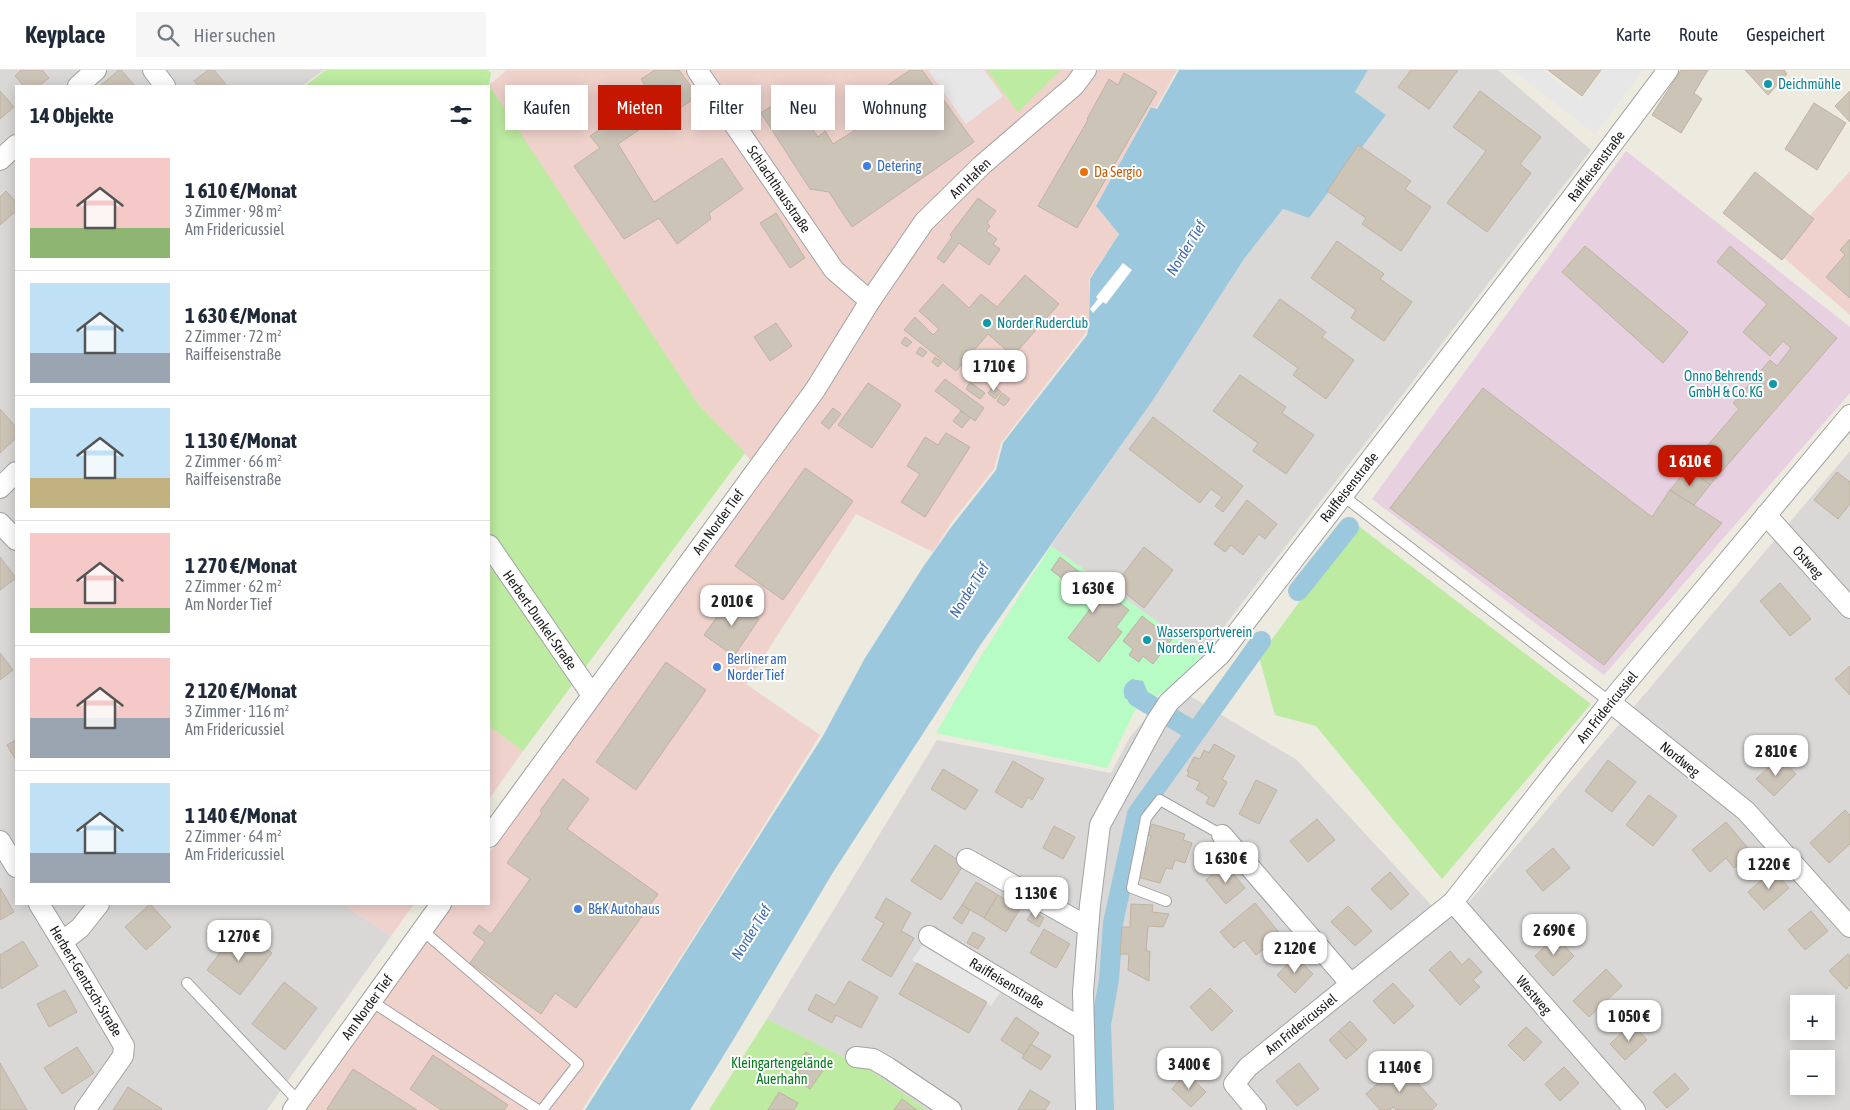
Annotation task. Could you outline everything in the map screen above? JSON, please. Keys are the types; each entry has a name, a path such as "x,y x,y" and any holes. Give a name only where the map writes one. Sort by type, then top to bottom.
{"street":[{"path":"79,85 96,70"},
{"path":"153,70 164,85"},
{"name":"Schlachthausstraße","path":"697,70 834,270 870,300"},
{"name":"Am Hafen","path":"870,300 924,222 982,165 1074,86 1086,70"},
{"name":"Raiffeisenstraße","path":"1086,1110 1084,992 1088,927 1100,825 1156,722 1169,702 1220,655 1668,70"},
{"path":"0,160 15,146"},
{"name":"Am Norder Tief","path":"490,836 815,390 870,300"},
{"name":"Am Fridericussiel","path":"1256,1110 1234,1084 1248,1066 1453,902 1610,702 1850,415"},
{"path":"0,488 15,473"},
{"name":"Ostweg","path":"1766,515 1850,608"},
{"path":"0,523 15,539"},
{"name":"Herbert-Dunkel-Straße","path":"490,546 592,695"},
{"name":"Nordweg","path":"1610,702 1746,811 1850,927"},
{"name":"Am Fridericussiel","path":"1222,835 1350,983"},
{"path":"0,841 15,865"},
{"path":"967,859 1088,927"},
{"name":"Westweg","path":"1453,902 1635,1110"},
{"name":"Herbert-Gentzsch-Straße","path":"40,905 63,941 72,960 124,1046 123,1056 85,1110"},
{"path":"63,941 80,928 98,905"},
{"name":"Am Norder Tief","path":"296,1106 440,905"},
{"name":"Raiffeisenstraße","path":"929,936 1084,1030"},
{"path":"856,1058 873,1060 887,1066 951,1110"}],"lane":[{"path":"1342,495 1610,702"},
{"path":"1166,900 1132,888 1146,818 1160,800 1222,835"},
{"path":"371,1000 540,1110 578,1064 422,930"},
{"path":"187,983 296,1106"}],"shaded area":[{"path":"0,70 324,70 303,85 15,85 15,905 344,905 391,936 267,1110 0,1110"},
{"path":"507,70 1177,70 1156,108 1151,106 1096,206 1119,234 1089,279 1089,323 1085,334 1001,443 994,469 951,523 933,552 856,514 746,684 820,735 707,916 582,1110 304,1110 451,905 490,905 490,852 764,474 698,404 563,207 516,130 588,130 588,85 505,85 505,111 490,85"},
{"path":"928,70 984,70 1003,96 966,124 944,93 944,85 939,85"},
{"path":"1368,70 1498,70 1591,150 1203,654 1051,546 1153,400 1244,259 1283,209 1309,217 1386,115 1355,92"},
{"path":"1512,70 1542,70 1581,99 1603,70 1643,70 1595,134"},
{"path":"1626,151 1850,327 1850,393 1604,675 1372,499"},
{"path":"1850,171 1850,315 1777,252"},
{"path":"1850,451 1850,1110 927,1110 870,1070 767,1019 937,740 1111,773 1130,737 1173,686 1297,760 1446,921 1469,902"},
{"path":"490,727 523,751 490,798"},
{"path":"344,905 413,905 391,936"},
{"path":"927,939 1004,987 991,1006 912,960"}],"green space":[{"path":"326,70 488,70 491,73 489,85 306,85"},
{"path":"987,70 1061,70 1018,112"},
{"path":"490,87 505,109 505,130 518,130 698,404 745,453 523,751 490,727"},
{"path":"1356,524 1591,704 1442,879 1316,726 1275,715 1259,657"},
{"path":"1051,546 1203,654 1173,686 1135,710 1107,768 936,733 983,653"},
{"name":"Kleingartengelände Auerhahn","path":"767,1019 870,1070 927,1110 709,1110"}],"water":[{"name":"Norder Tief","path":"1179,70 1368,70 1355,92 1386,115 1309,218 1283,209 1244,259 1153,400 981,644 832,874 690,1110 585,1110 823,736 865,658 923,567 996,470 1003,443 1087,335 1090,279 1119,234 1096,206 1151,107 1157,109"},
{"path":"1132,679 1143,681 1148,693 1146,704 1137,705 1125,698 1124,687"}],"pier":[{"path":"1123,263 1132,270 1106,304 1103,302 1093,313 1090,309 1098,299 1096,297"}],"building":[{"path":"21,70 42,70 49,78 40,85 23,85 15,76"},
{"path":"121,70 134,85 101,85"},
{"path":"208,70 214,70 226,85 198,85 194,81"},
{"path":"655,70 679,70 691,86 691,101 681,107 681,85 645,85 641,79"},
{"name":"Detering","path":"910,70 922,70 933,85 888,85"},
{"path":"1411,70 1458,70 1429,109 1398,87"},
{"path":"1548,70 1601,70 1582,96"},
{"path":"1681,70 1708,70 1694,93 1702,99 1681,133 1652,115"},
{"name":"Deichmühle","path":"1745,70 1784,70 1787,74 1768,95"},
{"name":"Da Sergio","path":"1124,73 1157,92 1077,228 1038,206 1088,120 1109,79 1118,85"},
{"path":"0,91 14,107 0,119"},
{"path":"1480,91 1541,137 1520,164 1531,173 1487,232 1447,203 1486,151 1453,127"},
{"path":"1850,91 1850,122 1835,106"},
{"name":"Detering","path":"944,100 974,142 852,227 829,192 810,189 772,130 813,130 818,137 825,131 833,144 855,130 944,130"},
{"path":"1814,103 1846,123 1817,170 1785,149"},
{"name":"Detering","path":"771,106 771,129 761,113"},
{"path":"599,130 639,130 618,144 654,202 722,158 743,189 709,213 711,219 677,244 659,218 624,239 574,166 600,148 590,136"},
{"path":"1358,145 1411,181 1405,189 1431,207 1401,251 1362,224 1366,218 1327,191"},
{"path":"1755,172 1814,219 1782,260 1723,213"},
{"path":"6,191 15,201 15,212 0,225 0,197"},
{"path":"978,198 996,211 987,223 990,226 986,231 997,239 993,244 1000,249 989,265 959,243 944,263 937,258 952,237 950,235"},
{"path":"776,213 805,258 790,268 760,223"},
{"path":"1850,239 1850,298 1826,277 1845,255 1840,250"},
{"path":"1337,241 1384,274 1380,279 1412,302 1384,341 1351,318 1356,310 1311,278"},
{"path":"1585,246 1688,332 1663,363 1562,272"},
{"name":"Onno Behrends GmbH & Co. KG","path":"1730,246 1837,338 1710,485 1689,467 1739,409 1733,403 1770,360 1777,366 1791,348 1783,341 1770,356 1743,332 1767,304 1717,262"},
{"name":"Norder Ruderclub","path":"1025,275 1059,304 1013,356 988,334 956,371 904,330 915,317 933,335 939,329 919,311 943,284 969,308 981,294 997,307"},
{"path":"1280,299 1326,332 1322,337 1354,360 1326,399 1293,375 1298,368 1253,336"},
{"path":"776,323 792,346 770,361 754,337"},
{"path":"905,337 912,342 907,347 901,343"},
{"path":"920,347 927,352 923,357 916,353"},
{"path":"935,357 942,362 938,367 932,362"},
{"path":"1240,375 1286,407 1282,413 1314,435 1286,474 1253,451 1258,443 1213,411"},
{"path":"945,379 984,408 975,421 935,391"},
{"path":"970,382 985,393 980,399 966,389"},
{"path":"868,383 901,405 872,448 838,425"},
{"path":"994,386 1001,392 995,399 988,393"},
{"path":"1483,388 1652,517 1670,490 1722,523 1604,665 1390,508"},
{"path":"1002,393 1010,399 1004,406 997,401"},
{"path":"833,408 841,414 829,429 821,423"},
{"path":"0,409 15,426 15,439 0,453"},
{"path":"961,411 970,418 962,428 953,421"},
{"path":"1153,417 1243,486 1223,512 1215,506 1222,497 1211,489 1200,503 1129,449"},
{"path":"946,433 970,447 925,517 901,502 920,474 907,466 925,437 938,445"},
{"path":"1689,467 1710,485 1694,505 1670,490"},
{"path":"805,468 853,501 783,600 735,566"},
{"path":"1837,472 1850,482 1850,504 1838,519 1814,500"},
{"path":"1247,500 1277,524 1265,539 1259,534 1243,555 1231,545 1225,552 1214,544"},
{"path":"1144,547 1173,570 1144,608 1115,585"},
{"path":"0,557 15,579 0,590"},
{"path":"1060,557 1129,610 1116,627 1122,632 1099,662 1068,638 1096,604 1051,570"},
{"path":"1780,583 1811,619 1790,636 1760,601"},
{"path":"730,599 759,619 734,656 704,635"},
{"name":"Wassersportverein Norden e.V.","path":"1142,616 1172,639 1153,664 1143,656 1139,662 1129,655 1133,649 1123,641"},
{"path":"0,653 13,670 0,680"},
{"path":"666,662 706,690 636,790 596,762"},
{"path":"1850,666 1850,695 1835,679"},
{"path":"15,741 15,758 7,745"},
{"path":"1214,744 1235,756 1222,779 1227,782 1214,807 1206,803 1209,797 1196,789 1200,782 1187,776 1189,772 1187,771 1194,757 1200,759 1204,750 1209,753"},
{"path":"1779,757 1796,774 1774,796 1756,779"},
{"path":"1608,760 1636,782 1612,812 1585,791"},
{"path":"1013,761 1044,779 1032,800 1028,797 1022,808 995,792"},
{"path":"943,769 978,790 965,810 931,789"},
{"name":"B&K Autohaus","path":"563,779 589,799 567,829 658,894 576,1008 555,993 541,1014 470,963 485,942 473,933 479,925 491,934 530,879 507,863"},
{"path":"1256,780 1277,790 1259,824 1239,814"},
{"path":"1649,795 1677,816 1653,846 1626,825"},
{"path":"1845,810 1850,815 1850,844 1829,863 1810,843"},
{"path":"1317,819 1335,840 1308,862 1290,841"},
{"path":"1726,822 1752,853 1734,868 1726,858 1710,872 1692,850"},
{"path":"1152,824 1185,834 1183,840 1192,843 1185,863 1175,860 1172,869 1166,868 1160,883 1138,877 1151,836 1148,835"},
{"path":"1054,826 1075,837 1063,859 1043,848"},
{"path":"935,845 964,864 941,900 911,881"},
{"path":"1553,848 1570,868 1543,891 1526,871"},
{"path":"1225,864 1245,888 1226,904 1206,880"},
{"path":"1773,870 1789,888 1764,910 1748,892"},
{"path":"1390,872 1409,894 1391,910 1371,889"},
{"path":"976,882 998,895 984,918 962,905"},
{"path":"0,888 14,912 0,920"},
{"path":"998,895 1020,909 1006,932 984,918"},
{"path":"886,898 911,913 901,931 914,938 891,977 862,960 884,923 875,918"},
{"path":"1255,903 1281,935 1256,955 1244,940 1234,948 1220,932"},
{"path":"1131,904 1153,905 1152,912 1169,914 1163,927 1148,926 1146,951 1150,951 1149,981 1128,970 1129,954 1120,954 1122,927 1130,927"},
{"path":"151,905 171,927 146,950 125,927"},
{"path":"962,905 970,910 962,924 953,918"},
{"path":"1348,906 1372,931 1355,946 1331,922"},
{"path":"1033,911 1044,918 1039,927 1027,920"},
{"path":"1811,911 1828,931 1805,950 1788,930"},
{"path":"239,928 272,953 240,995 207,970"},
{"path":"1044,929 1070,944 1056,968 1030,953"},
{"path":"973,932 985,938 978,949 967,943"},
{"path":"1555,936 1574,956 1553,976 1535,956"},
{"path":"23,941 38,966 1,989 0,955"},
{"path":"1450,951 1462,965 1469,958 1482,972 1473,980 1480,987 1460,1005 1429,970"},
{"path":"1848,954 1850,957 1850,985 1846,989 1829,971"},
{"path":"1295,956 1313,974 1295,993 1277,975"},
{"path":"917,963 987,1002 969,1033 899,994"},
{"path":"1606,969 1622,986 1589,1017 1573,1001"},
{"path":"849,981 878,997 861,1028 836,1015 832,1023 808,1010 816,994 835,1005"},
{"path":"284,982 317,1008 285,1050 252,1024"},
{"path":"1393,983 1414,1006 1394,1024 1373,1001"},
{"path":"1210,988 1233,1011 1212,1031 1190,1007"},
{"path":"65,990 77,1012 49,1027 37,1004"},
{"path":"1016,1017 1039,1033 1024,1055 1001,1040"},
{"path":"1350,1021 1367,1040 1357,1050 1339,1031"},
{"path":"1632,1023 1647,1040 1625,1060 1610,1044"},
{"path":"1526,1027 1542,1042 1524,1061 1508,1045"},
{"path":"1339,1031 1357,1050 1346,1059 1329,1040"},
{"path":"1031,1044 1051,1056 1041,1070 1022,1058"},
{"path":"77,1047 94,1073 62,1094 44,1068"},
{"path":"806,1052 826,1066 810,1089 795,1078 800,1072 794,1068"},
{"path":"433,1055 508,1105 504,1110 441,1110 410,1089"},
{"path":"0,1063 27,1110 0,1110"},
{"path":"1299,1063 1319,1089 1297,1106 1276,1081"},
{"path":"1400,1063 1437,1105 1432,1110 1396,1110 1393,1107 1390,1110 1380,1110 1366,1094"},
{"path":"1564,1067 1579,1083 1560,1101 1545,1084"},
{"path":"353,1069 417,1110 327,1109"},
{"path":"1186,1073 1206,1092 1191,1107 1172,1089"},
{"path":"1675,1073 1689,1089 1667,1108 1653,1092"},
{"path":"128,1087 162,1109 113,1110"},
{"path":"1030,1090 1050,1102 1045,1110 1018,1110"},
{"path":"779,1092 798,1103 794,1110 768,1110"},
{"path":"902,1099 917,1110 894,1110"}],"waterway":[{"path":"1298,591 1349,527"},
{"path":"1104,1110 1101,1024 1109,980 1113,923 1137,814 1261,641"},
{"path":"1137,697 1195,732"}],"place":[{"name":"Deichmühle","path":"1768,84"},
{"name":"Detering","path":"867,166"},
{"name":"Da Sergio","path":"1084,172"},
{"name":"Norder Ruderclub","path":"987,323"},
{"name":"Onno Behrends GmbH & Co. KG","path":"1773,384"},
{"name":"Wassersportverein Norden e.V.","path":"1147,640"},
{"name":"Berliner am Norder Tief","path":"717,667"},
{"name":"B&K Autohaus","path":"578,909"}]}
